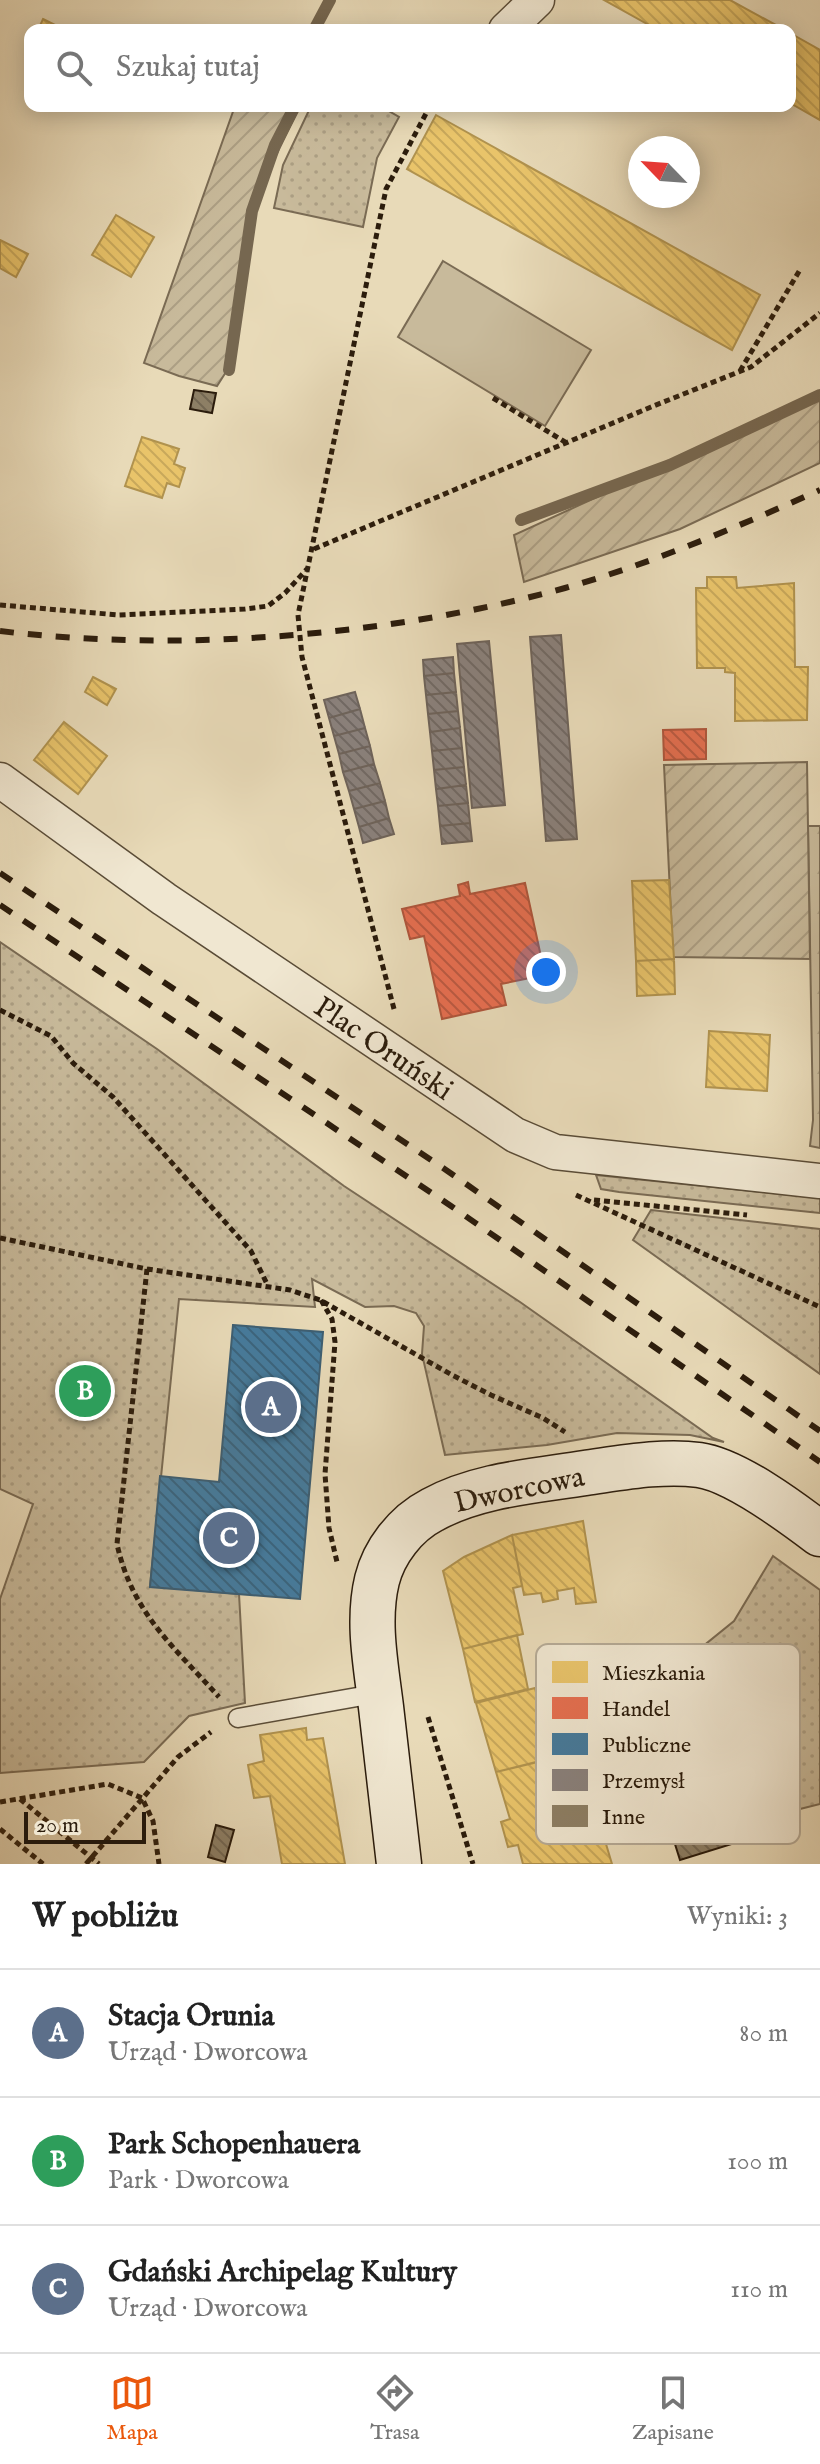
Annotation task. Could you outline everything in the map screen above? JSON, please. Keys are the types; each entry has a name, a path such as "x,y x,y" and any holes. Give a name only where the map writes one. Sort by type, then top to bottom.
{"street":[{"path":"512,24 537,0"},
{"name":"Plac Oruński","path":"0,780 164,899 515,1135 555,1152 820,1181"},
{"name":"Dworcowa","path":"399,1864 373,1608 378,1578 393,1543 430,1511 469,1494 533,1481 641,1465 699,1465 735,1479 783,1507 820,1534"}],"lane":[{"path":"238,1718 380,1693"}],"path":[{"path":"408,1064 302,657 298,615 386,189 427,112"},
{"path":"739,372 801,268"},
{"path":"314,549 751,367 820,313"},
{"path":"493,398 566,443"},
{"path":"0,605 119,615 268,606 309,567"},
{"path":"0,1010 51,1036 73,1063 113,1097 251,1251 268,1287"},
{"path":"562,1191 589,1199 820,1307"},
{"path":"589,1199 758,1216"},
{"path":"0,1238 147,1269 268,1287 320,1300 465,1382 543,1418 569,1435"},
{"path":"86,1864 178,1757 213,1731 238,1718 153,1624 135,1599 117,1544 147,1269"},
{"path":"320,1300 332,1319 335,1342 325,1474 329,1528 338,1567 346,1554"},
{"path":"426,1713 473,1864"},
{"path":"0,1802 108,1784 142,1798 153,1821 159,1864"},
{"path":"19,1799 99,1864"},
{"path":"0,1829 43,1864"}],"green space":[{"path":"233,112 297,112 250,209 226,372 217,386 144,363"},
{"path":"308,112 390,112 399,117 377,158 363,227 274,208 283,165"},
{"path":"443,261 591,350 545,426 398,337"},
{"path":"820,395 820,463 680,529 524,582 514,535"},
{"path":"807,762 810,959 673,957 664,765"},
{"path":"808,826 820,826 820,1148 810,1146 813,1120"},
{"path":"0,942 157,1049 344,1186 520,1302 713,1438 724,1442 690,1435 617,1433 547,1445 445,1455 422,1354 424,1326 416,1313 394,1306 365,1307 312,1279 315,1307 179,1299 150,1586 239,1594 245,1703 189,1716 144,1762 0,1773 0,1599 33,1504 0,1489"},
{"path":"596,1175 820,1198 820,1213 601,1189"},
{"path":"651,1210 820,1229 820,1374 633,1240"},
{"path":"773,1556 820,1590 820,1804 800,1809 800,1644 706,1644 734,1621"}],"building: Mieszkania":[{"path":"604,0 730,0 774,24 647,24"},
{"path":"796,36 820,50 820,120 796,106"},
{"path":"436,115 760,295 732,350 407,169"},
{"path":"116,215 154,237 131,277 92,255"},
{"path":"0,240 28,254 16,277 0,268"},
{"path":"142,437 179,449 174,464 185,468 179,487 167,483 162,498 125,486"},
{"path":"707,577 736,577 737,588 794,583 795,667 808,667 807,720 735,721 735,673 725,672 725,668 697,668 696,588 707,588"},
{"path":"93,677 116,689 107,705 85,692"},
{"path":"64,722 107,756 78,794 34,760"},
{"path":"669,880 674,959 636,961 632,881"},
{"path":"674,959 675,994 637,996 636,961"},
{"path":"709,1031 770,1035 767,1091 706,1087"},
{"path":"583,1521 596,1602 576,1604 574,1588 557,1591 558,1599 543,1602 541,1593 524,1595 512,1535"},
{"path":"512,1535 522,1586 513,1588 523,1634 463,1649 443,1571 464,1557"},
{"path":"517,1635 528,1689 475,1702 463,1649"},
{"path":"535,1688 536,1762 496,1772 476,1703"},
{"path":"306,1728 307,1740 323,1738 345,1864 282,1864 270,1796 254,1798 248,1765 264,1761 260,1735"},
{"path":"536,1762 536,1844 606,1844 612,1864 523,1864 518,1845 508,1847 501,1822 510,1819 496,1772"}],"building: Handel":[{"path":"706,729 706,759 664,760 663,730"},
{"path":"468,882 470,894 525,883 545,975 501,984 506,1005 442,1019 424,936 410,939 402,909 460,896 458,885"}],"building: Publiczne":[{"path":"233,1325 323,1332 300,1599 150,1587 160,1476 219,1482"}],"building: Przemysł":[{"path":"561,635 577,839 546,841 530,637"},
{"path":"489,641 505,805 472,808 457,644"},
{"path":"453,657 454,673 424,676 423,660"},
{"path":"454,673 456,692 426,695 424,676"},
{"path":"355,692 360,709 329,718 324,700"},
{"path":"456,692 458,711 428,714 426,695"},
{"path":"360,709 365,728 334,736 329,718"},
{"path":"458,711 460,728 430,732 428,714"},
{"path":"365,728 370,746 339,754 334,736"},
{"path":"460,728 462,748 432,751 430,732"},
{"path":"370,746 374,764 343,772 339,754"},
{"path":"462,748 464,767 434,770 432,751"},
{"path":"374,764 380,783 349,791 343,772"},
{"path":"464,767 466,785 436,789 434,770"},
{"path":"380,783 385,801 354,809 349,791"},
{"path":"466,785 468,803 438,806 436,789"},
{"path":"385,801 389,818 359,827 354,809"},
{"path":"468,803 470,823 440,826 438,806"},
{"path":"389,818 394,834 363,843 359,827"},
{"path":"470,823 472,841 442,844 440,826"}],"building: Inne":[{"path":"194,390 216,393 212,413 190,409"},
{"path":"216,1825 234,1830 225,1862 208,1857"},
{"path":"675,1844 732,1844 680,1860"}],"waterway":[{"path":"317,24 330,0"},
{"path":"229,370 252,211 275,145 292,112"},
{"path":"521,520 670,465 820,395"}],"railway":[{"path":"0,631 69,637 212,640 285,636 429,618 498,605 598,578 694,544 820,490"},
{"path":"0,873 446,1170 820,1431"},
{"path":"0,905 451,1206 820,1462"}],"place":[{"name":"Park Schopenhauera","path":"85,1391"},
{"name":"Stacja Orunia","path":"271,1407"},
{"name":"Gdański Archipelag Kultury","path":"229,1538"}]}
